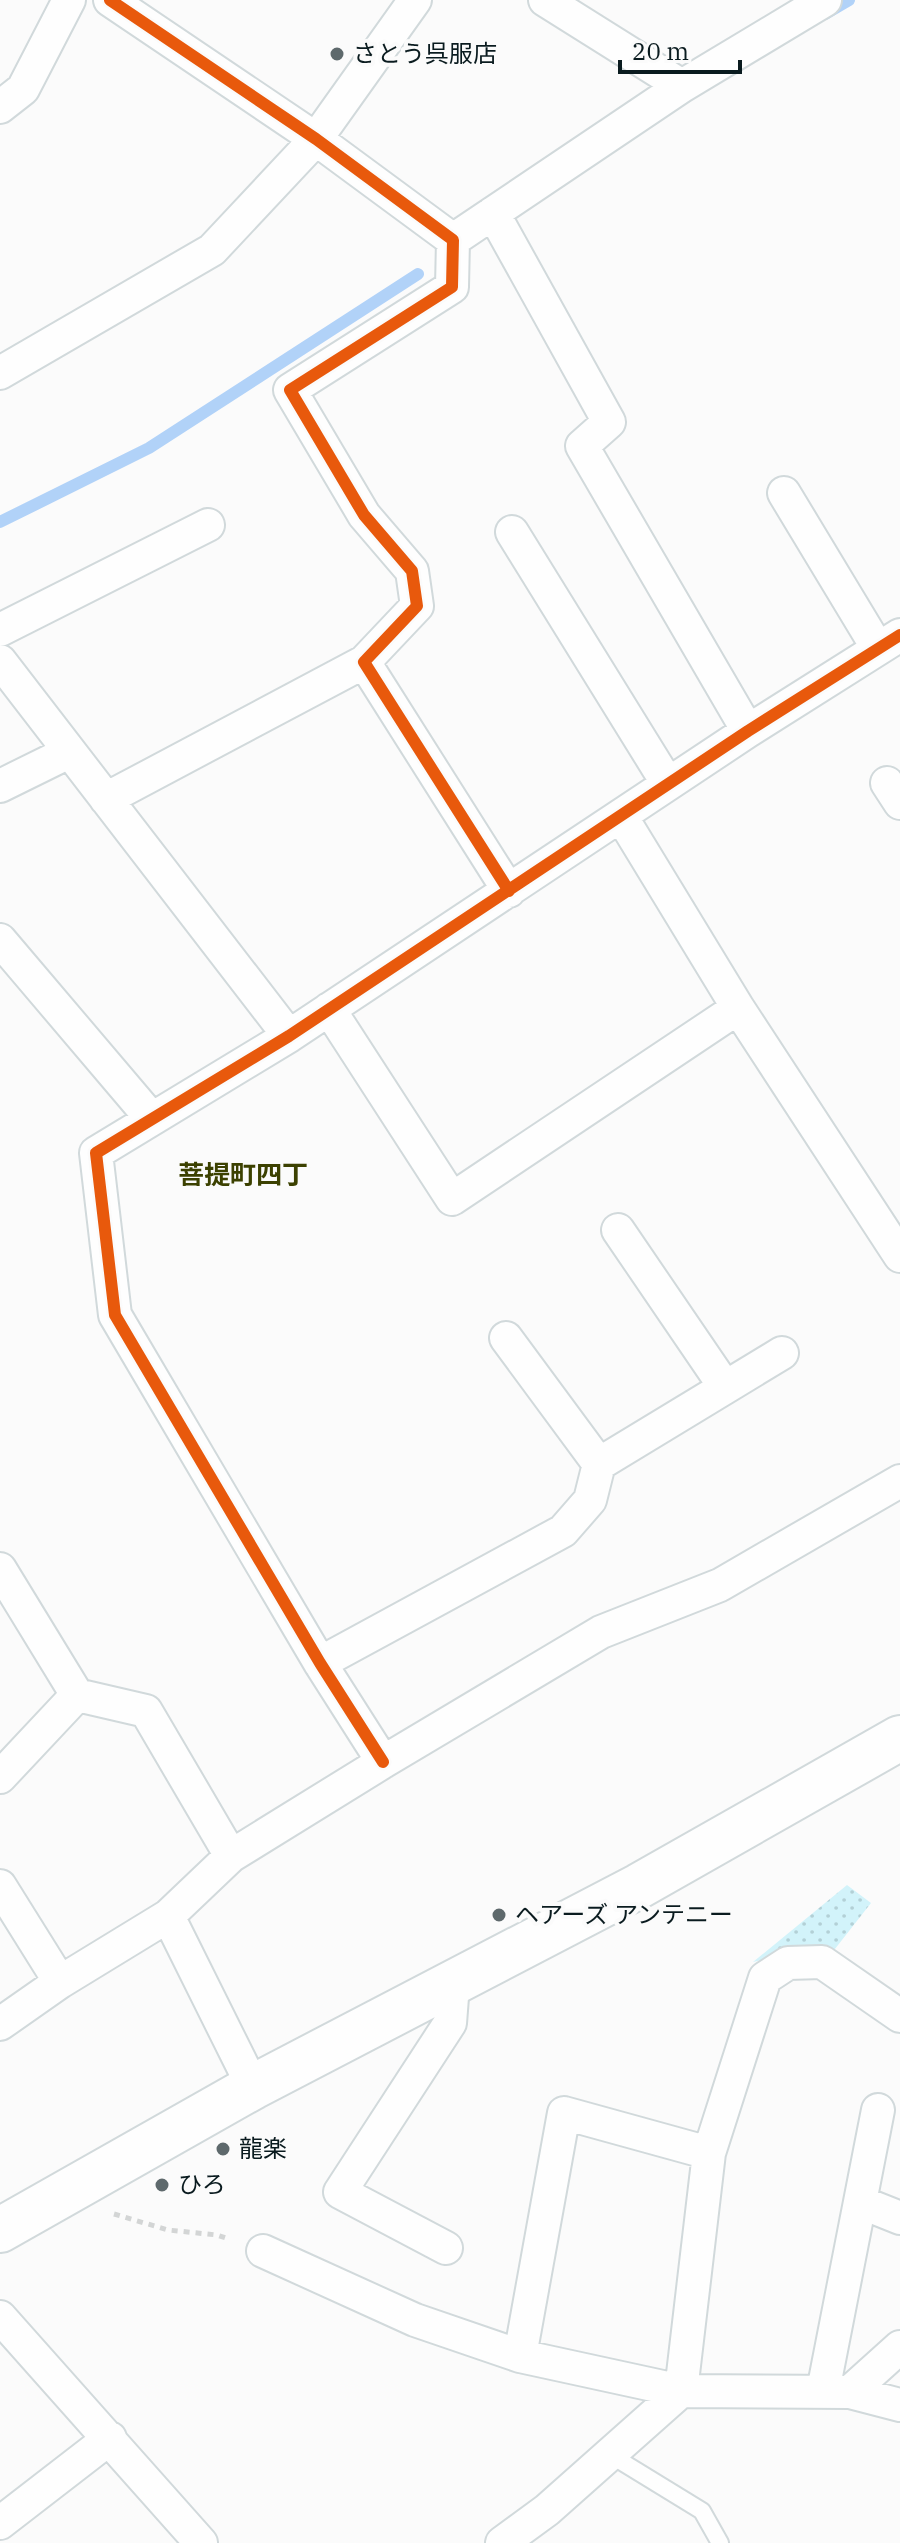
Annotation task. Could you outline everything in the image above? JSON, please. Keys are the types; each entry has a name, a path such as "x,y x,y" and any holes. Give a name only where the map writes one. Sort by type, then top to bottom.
{"street":[{"path":"0,107 23,89 69,0"},
{"path":"110,0 316,139 453,240"},
{"path":"0,373 212,250 316,139 415,0"},
{"path":"545,0 682,86"},
{"path":"453,240 682,86 825,0"},
{"path":"493,213 609,422 582,446 748,731"},
{"path":"106,799 364,662 417,606 412,571 364,515 290,390 452,287 453,240"},
{"path":"383,1762 320,1663 115,1315 96,1153 289,1036 888,641 784,493"},
{"path":"0,630 208,525"},
{"path":"512,532 668,784"},
{"path":"0,661 289,1036"},
{"path":"364,662 509,891"},
{"path":"0,786 69,752"},
{"path":"621,816 738,1008 900,1256"},
{"path":"0,940 152,1119"},
{"path":"329,1009 452,1199 738,1008"},
{"path":"618,1230 725,1387"},
{"path":"506,1338 599,1464"},
{"path":"320,1663 563,1531 590,1500 599,1464 782,1353"},
{"path":"0,2024 60,1982 168,1916 231,1856 383,1762 601,1632 720,1585 900,1481"},
{"path":"0,1569 77,1695 146,1711 231,1856"},
{"path":"0,1777 77,1695"},
{"path":"0,2230 253,2087 639,1886 900,1738"},
{"path":"0,1886 60,1982"},
{"path":"168,1916 253,2087"},
{"path":"502,2543 547,2510 681,2391 709,2153 765,1978 788,1963 822,1962 900,2016"},
{"path":"446,2248 340,2192 450,2023 453,1984"},
{"path":"836,2391 860,2202 878,2110"},
{"path":"520,2356 564,2113 709,2153"},
{"path":"860,2202 900,2218"},
{"path":"263,2251 415,2320 520,2356 681,2391 836,2391 900,2405"},
{"path":"0,2317 201,2543"},
{"path":"836,2391 900,2347"},
{"path":"0,2523 110,2438"}],"lane":[{"path":"609,2454 702,2511 720,2543"}],"path":[{"path":"81,2184 95,2201 116,2215 168,2230 217,2235 263,2251"}],"shaded area":[{"path":"847,1885 871,1903 831,1954 821,1947 753,1962"}],"waterway":[{"path":"825,14 849,0"},
{"path":"0,522 149,448 418,274"}],"cycle path":[{"path":"110,0 316,139 453,240 452,287 290,390 364,515 412,571 417,606 364,662 509,891"},
{"path":"383,1762 320,1663 115,1315 96,1153 289,1036 748,731 900,635"}],"place":[{"name":"さとう呉服店","path":"337,54"},
{"name":"ヘアーズ アンテニー","path":"499,1915"},
{"name":"龍楽","path":"223,2149"},
{"name":"ひろ","path":"162,2185"}],"district":[{"name":"菩提町四丁","path":"243,1175"}]}
